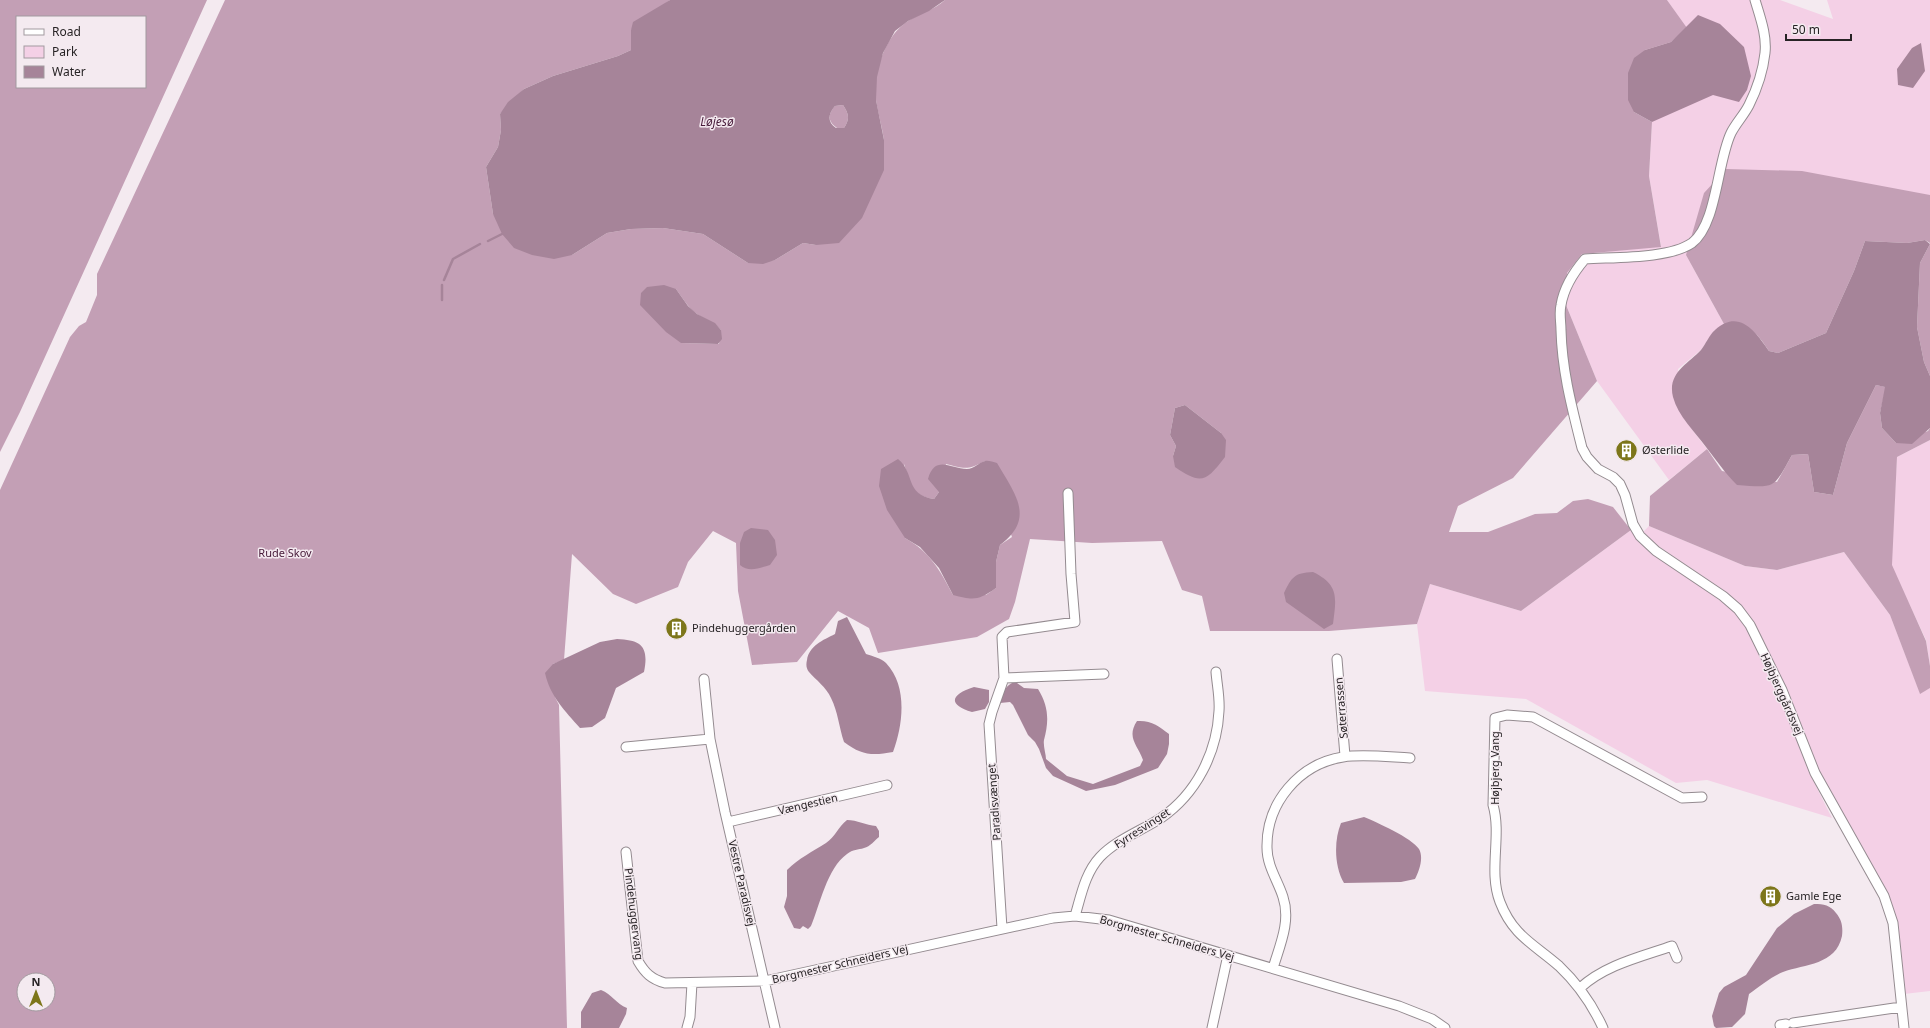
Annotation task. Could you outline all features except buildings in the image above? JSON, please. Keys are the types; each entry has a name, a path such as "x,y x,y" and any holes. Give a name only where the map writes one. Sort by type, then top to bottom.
{"street":[{"name":"Højbjerggårdsvej","path":"1755,0 1764,34 1765,51 1762,68 1749,105 1731,134 1725,150 1708,217 1700,235 1692,243 1678,250 1663,254 1585,259 1574,272 1566,287 1560,306 1561,340 1565,381 1582,448 1587,458 1598,469 1612,477 1620,484 1625,495 1633,524 1640,536 1656,551 1723,596 1738,609 1750,625 1782,690 1815,773 1884,896 1893,923 1904,1028"},
{"name":"Paradisvænget","path":"1002,928 989,724 1004,678 1002,637 1007,632 1075,622 1070,574 1068,493"},
{"name":"Søterrassen","path":"1337,659 1345,756"},
{"name":"Fyrresvinget","path":"1075,916 1086,879 1100,857 1111,847 1162,817 1183,800 1199,778 1210,755 1216,733 1219,711 1216,672"},
{"path":"1004,678 1104,674"},
{"name":"Vestre Paradisvej","path":"704,680 710,739 775,1028"},
{"name":"Højbjerg Vang","path":"1603,1028 1592,1005 1580,988 1558,966 1524,939 1509,921 1499,900 1495,878 1496,816 1493,805 1496,718 1507,715 1533,717 1682,798 1702,798"},
{"path":"626,746 710,739"},
{"path":"1273,968 1284,930 1286,915 1283,898 1270,868 1267,849 1269,829 1274,810 1284,791 1310,768 1328,760 1345,756 1410,758"},
{"name":"Vængestien","path":"728,822 887,786"},
{"name":"Pindehuggervang","path":"626,852 638,960 645,972 653,979 665,983 765,981"},
{"name":"Borgmester Schneiders Vej","path":"765,981 1002,928 1053,918 1075,916 1109,920 1407,1008 1445,1028"},
{"path":"1580,988 1592,976 1603,970 1672,946 1677,958"},
{"path":"1212,1028 1228,955"},
{"path":"687,1028 690,1017 692,983"},
{"path":"1787,1025 1901,1007"}],"green space":[{"path":"0,0 207,0 20,412 0,452"},
{"name":"Rude Skov","path":"225,0 670,0 631,30 631,50 618,56 553,76 524,89 500,114 501,130 498,147 486,167 493,214 572,255 607,233 631,229 663,228 703,234 748,263 775,260 803,243 816,245 884,140 876,100 876,79 882,56 892,36 908,21 945,0 1667,0 1687,28 1671,42 1645,50 1634,112 1652,122 1649,176 1661,247 1582,254 1567,273 1566,305 1597,381 1513,478 1458,506 1449,532 1488,532 1535,514 1557,513 1573,501 1588,499 1613,507 1631,530 1521,611 1430,584 1417,624 1329,631 1210,631 1202,596 1182,590 1162,541 1092,543 1030,539 1015,602 1009,619 977,637 878,653 869,628 838,611 797,662 752,665 738,591 736,543 713,531 688,562 678,587 636,604 613,594 572,554 564,660 553,664 555,697 559,705 567,1028 0,1028 0,490 70,337 79,326 86,322 97,295 97,274","holes":["676,289 694,312 715,324 721,330 719,344 681,343","1185,405 1221,433 1173,456 1176,446 1170,435 1175,408","985,461 1012,537 1000,545 996,562 996,588 986,595 953,595 934,562 914,543 905,538 904,464 916,492 934,499 939,492 946,464 966,468"]},
{"path":"1667,0 1780,0 1833,19 1827,0 1930,0 1930,195 1686,255 1724,324 1714,331 1701,350 1678,369 1684,419 1707,449 1669,480 1597,381 1566,305 1567,273 1582,254 1661,246 1649,176 1652,122 1645,50 1671,42 1686,28"},
{"path":"843,105 847,111 848,119 844,128 837,128 831,123 830,115 835,106"},
{"path":"1726,169 1802,171 1930,195 1930,243 1925,240 1907,243 1865,241 1854,271 1826,333 1778,353 1769,351 1756,334 1745,326 1732,323 1724,324 1686,255 1704,193"},
{"path":"1930,244 1930,376 1924,362 1917,327 1920,263"},
{"path":"1876,385 1886,387 1880,413 1882,428 1896,443 1928,431 1930,428 1930,440 1897,457 1892,565 1926,641 1930,666 1930,688 1920,694 1890,615 1844,552 1777,570 1745,566 1649,526 1650,496 1707,449 1722,471 1777,482 1792,455 1808,454 1814,492 1833,495 1847,443"},
{"path":"1930,440 1930,666 1926,640 1891,565 1897,457"},
{"path":"1649,526 1745,566 1777,570 1844,552 1890,615 1920,693 1930,688 1930,991 1904,994 1896,920 1820,774 1787,688 1751,622 1740,606 1726,592 1658,546 1642,533"},
{"path":"1631,530 1637,538 1734,611 1759,650 1769,670 1803,756 1832,818 1707,780 1676,783 1526,699 1425,691 1417,624 1430,584 1521,611"}],"water":[{"name":"Løjesø","path":"670,0 945,0 929,11 908,21 895,31 883,53 877,77 876,100 884,140 884,170 862,218 839,243 816,245 803,243 775,260 763,264 748,263 703,234 663,228 631,229 607,233 572,255 554,259 532,255 514,248 502,234 493,214 486,167 498,147 501,130 500,114 508,102 524,89 553,76 618,56 631,50 631,30 633,22","holes":["843,105 848,114 846,125 844,128 836,128 830,121 831,112 835,106"]},
{"path":"1698,15 1720,24 1744,47 1751,76 1747,90 1739,102 1713,95 1652,122 1634,112 1628,100 1628,73 1634,58 1645,50 1671,42"},
{"path":"1921,43 1925,71 1913,88 1898,85 1897,69 1912,48"},
{"path":"1925,240 1930,244 1920,263 1917,327 1924,362 1930,376 1930,428 1912,444 1896,443 1882,428 1880,413 1885,387 1876,385 1847,443 1833,495 1814,492 1808,454 1792,455 1777,480 1772,484 1767,486 1737,485 1687,424 1675,404 1672,389 1676,375 1701,350 1715,330 1732,321 1746,325 1753,330 1769,351 1778,353 1826,333 1854,271 1865,241 1907,243"},
{"path":"664,285 676,289 688,306 697,314 715,323 721,330 722,339 718,344 681,343 666,332 640,305 641,293 647,287"},
{"path":"1185,405 1221,433 1226,440 1225,457 1213,472 1203,478 1191,477 1175,467 1173,456 1176,446 1170,435 1175,408"},
{"path":"898,459 907,471 914,488 918,493 934,499 939,492 928,479 931,471 935,467 944,465 967,469 985,461 997,463 1015,495 1019,506 1020,515 1017,525 1011,535 1000,545 996,562 996,588 980,597 975,598 966,598 953,595 939,568 920,547 905,538 887,510 879,486 881,469"},
{"path":"751,528 768,530 775,540 777,555 770,565 747,569 740,565 740,543 744,532"},
{"path":"1313,572 1328,582 1334,594 1335,607 1333,624 1324,629 1286,602 1284,593 1294,577 1302,573"},
{"path":"847,617 866,654 884,661 893,672 898,683 902,706 899,730 893,752 873,754 861,752 844,742 835,709 829,694 807,669 806,666 808,655 814,647 835,634 838,621"},
{"path":"617,639 632,641 642,646 645,656 644,672 616,688 605,718 592,727 580,728 554,696 545,673 553,664 600,642"},
{"path":"1012,683 1017,683 1024,688 1038,689 1042,696 1047,714 1047,727 1044,742 1046,759 1067,776 1093,784 1140,766 1143,760 1133,737 1134,727 1137,721 1146,721 1154,724 1169,734 1167,754 1158,768 1115,785 1086,791 1053,776 1046,768 1039,749 1028,735 1013,705 1010,702 1000,703 1005,689"},
{"path":"974,687 989,690 989,702 985,709 972,712 958,706 955,699 961,693"},
{"path":"1364,817 1402,835 1419,849 1421,860 1415,879 1401,882 1344,883 1338,869 1336,853 1337,837 1341,823"},
{"path":"847,820 876,826 879,831 879,837 866,847 851,851 840,860 829,877 811,926 808,929 803,926 800,929 794,928 784,907 787,896 787,870 829,841"},
{"path":"1814,904 1824,905 1834,910 1841,921 1842,936 1839,946 1833,953 1818,962 1783,972 1770,979 1749,994 1745,1014 1732,1027 1716,1028 1714,1026 1712,1016 1719,993 1724,987 1746,975 1777,928 1794,914"},
{"path":"601,990 627,1008 626,1014 619,1028 581,1028 581,1012 592,993"}],"waterway":[{"path":"488,241 502,234"},
{"path":"444,280 453,259 480,244"},
{"path":"442,285 442,300"}],"place":[{"name":"Østerlide","path":"1626,450"},
{"name":"Pindehuggergården","path":"677,628"},
{"name":"Gamle Ege","path":"1770,896"}]}
